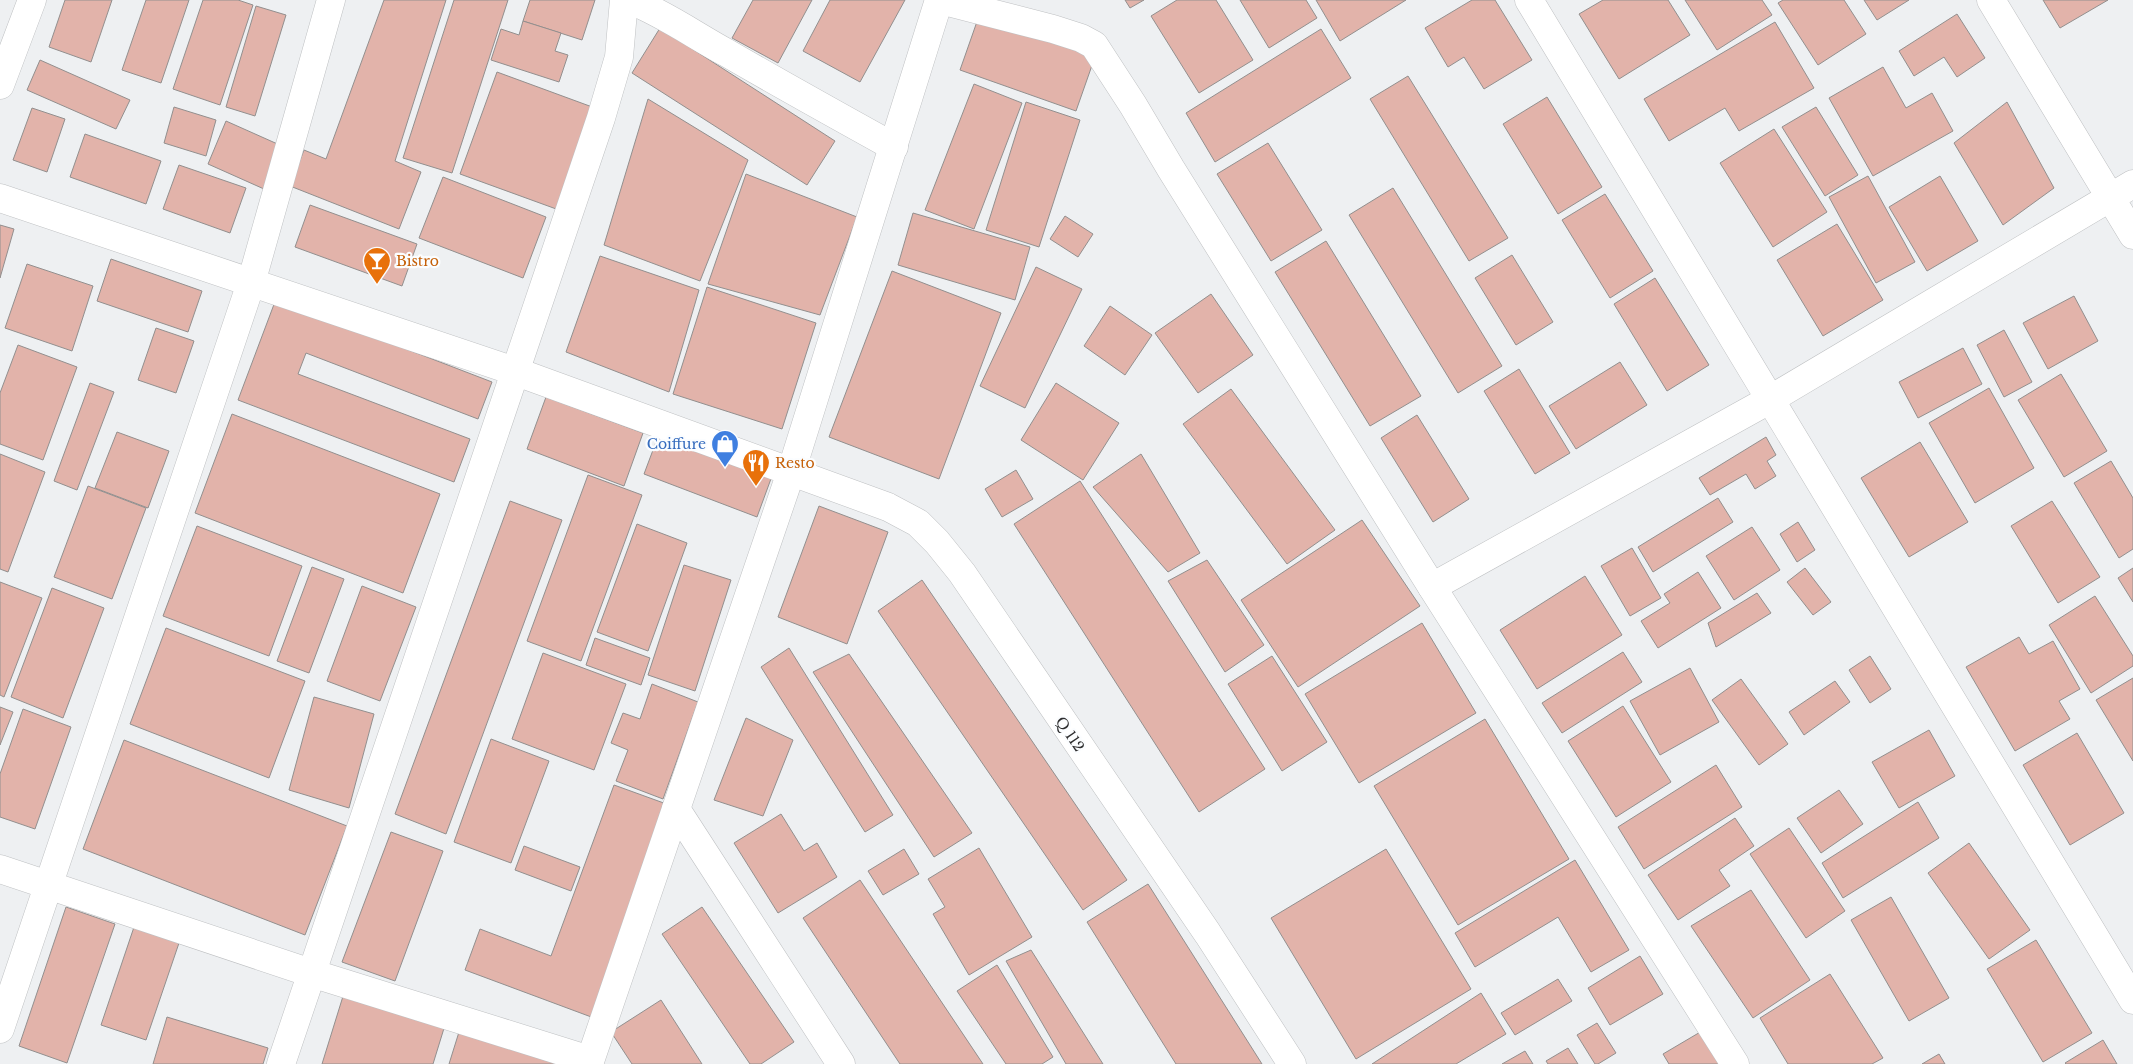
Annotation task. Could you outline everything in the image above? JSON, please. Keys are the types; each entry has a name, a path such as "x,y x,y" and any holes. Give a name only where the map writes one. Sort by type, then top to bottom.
{"street":[{"path":"0,85 32,0"},
{"path":"0,1029 251,283 331,0"},
{"path":"281,1064 517,372 610,89 619,57 624,0"},
{"path":"630,0 653,9 894,147"},
{"path":"0,869 311,973 589,1062 790,472 939,0 1052,29 1081,38 1094,45 1432,587 1735,1064"},
{"path":"1530,0 1769,400 2133,1000"},
{"path":"1991,0 2122,191 2133,235"},
{"path":"1432,587 1769,400 2122,191"},
{"name":"Q 112","path":"0,198 517,372 888,506 918,523 937,542 962,573 1208,934 1292,1064"},
{"path":"676,809 841,1064"}],"building":[{"path":"65,0 112,0 91,62 49,47"},
{"path":"146,0 189,0 161,83 122,70"},
{"path":"203,0 238,0 253,5 220,105 173,89"},
{"path":"384,0 446,0 395,161 421,172 399,229 290,186 304,150 326,159"},
{"path":"454,0 508,0 452,173 403,158"},
{"path":"530,0 595,0 582,40 523,21"},
{"path":"753,0 812,0 778,63 732,38"},
{"path":"830,0 905,0 860,82 803,51"},
{"path":"1125,0 1144,0 1130,8"},
{"path":"1177,0 1216,0 1253,60 1199,93 1151,16"},
{"path":"1240,0 1306,0 1317,18 1269,48"},
{"path":"1316,0 1406,0 1340,41"},
{"path":"1472,0 1495,0 1532,60 1484,89 1464,57 1448,67 1425,28"},
{"path":"1603,0 1668,0 1690,35 1619,79 1579,14"},
{"path":"1685,0 1762,0 1772,15 1717,50"},
{"path":"1783,0 1844,0 1866,34 1818,65 1778,3"},
{"path":"1864,0 1909,0 1877,20"},
{"path":"2043,0 2108,0 2060,28"},
{"path":"256,6 286,15 255,116 226,107"},
{"path":"980,13 1096,54 1076,111 960,70"},
{"path":"1957,14 1985,58 1957,77 1944,57 1914,76 1899,51"},
{"path":"523,21 561,33 555,51 568,55 559,82 491,60 501,29 519,35"},
{"path":"1775,22 1814,88 1739,131 1725,108 1669,141 1644,99"},
{"path":"660,28 835,141 807,185 632,73"},
{"path":"1321,29 1351,78 1215,162 1186,113"},
{"path":"40,60 130,100 116,129 27,90"},
{"path":"1883,67 1906,108 1932,93 1953,131 1873,176 1829,98"},
{"path":"497,72 595,108 559,210 460,174"},
{"path":"1408,76 1508,238 1469,261 1370,99"},
{"path":"974,84 1022,103 974,229 925,210"},
{"path":"1547,97 1602,187 1558,214 1503,124"},
{"path":"648,99 748,160 700,281 604,245"},
{"path":"1026,102 1080,120 1039,247 986,230"},
{"path":"2007,102 2054,188 2003,225 1954,143"},
{"path":"174,107 216,120 206,156 164,143"},
{"path":"1816,107 1858,175 1825,196 1782,127"},
{"path":"32,108 65,119 47,172 13,160"},
{"path":"226,121 282,146 264,189 208,164"},
{"path":"1774,129 1827,212 1773,247 1720,163"},
{"path":"85,134 161,161 146,204 70,177"},
{"path":"1268,143 1322,230 1271,261 1217,174"},
{"path":"179,165 246,188 230,233 163,209"},
{"path":"746,174 857,217 820,315 708,284"},
{"path":"1868,176 1915,262 1876,283 1829,197"},
{"path":"1940,176 1978,241 1927,271 1889,207"},
{"path":"443,177 546,217 523,278 419,238"},
{"path":"1393,188 1502,366 1458,393 1349,215"},
{"path":"1605,194 1653,271 1610,298 1562,220"},
{"path":"310,205 417,244 402,286 295,247"},
{"path":"913,213 1030,247 1015,300 898,265"},
{"path":"1065,216 1093,234 1078,257 1050,239"},
{"path":"1837,224 1883,300 1823,336 1777,260"},
{"path":"0,225 14,229 0,278"},
{"path":"1326,241 1421,396 1370,426 1275,272"},
{"path":"1512,255 1553,322 1516,345 1475,278"},
{"path":"600,256 699,290 669,392 566,352"},
{"path":"111,259 202,291 188,332 97,301"},
{"path":"27,264 93,286 72,351 5,328"},
{"path":"1036,267 1082,289 1025,408 980,386"},
{"path":"892,271 1001,313 939,479 829,437"},
{"path":"1655,278 1709,365 1667,391 1614,304"},
{"path":"707,287 816,323 782,429 673,394"},
{"path":"1211,294 1253,355 1198,393 1155,333"},
{"path":"2074,296 2098,341 2048,369 2023,323"},
{"path":"276,299 492,382 478,419 306,353 298,374 470,439 454,482 238,400"},
{"path":"1110,306 1152,335 1125,375 1084,346"},
{"path":"156,328 194,341 176,393 138,380"},
{"path":"2004,330 2032,382 2004,397 1977,345"},
{"path":"18,345 77,367 43,460 0,444 0,393"},
{"path":"1963,348 1982,384 1918,418 1899,382"},
{"path":"1620,362 1647,405 1576,449 1549,406"},
{"path":"1519,369 1570,453 1535,474 1484,391"},
{"path":"2061,374 2107,451 2064,477 2018,400"},
{"path":"90,383 114,392 77,490 54,481"},
{"path":"1056,383 1119,423 1083,480 1021,440"},
{"path":"1989,388 2034,468 1975,503 1929,423"},
{"path":"1231,389 1335,530 1287,564 1183,424"},
{"path":"546,397 643,433 624,486 527,449"},
{"path":"232,414 440,494 403,593 195,513"},
{"path":"1417,415 1469,499 1433,522 1381,438"},
{"path":"117,432 169,451 148,508 95,488"},
{"path":"659,434 772,476 757,517 644,474"},
{"path":"1766,437 1776,455 1767,461 1776,476 1755,489 1746,474 1710,495 1699,478"},
{"path":"1920,442 1968,522 1909,557 1861,478"},
{"path":"0,454 45,472 8,572 0,569"},
{"path":"1141,454 1200,553 1168,572 1093,487"},
{"path":"2111,461 2133,498 2133,549 2119,558 2074,483"},
{"path":"1016,470 1033,499 1002,517 985,489"},
{"path":"588,475 642,495 581,661 527,641"},
{"path":"1080,481 1265,769 1199,812 1014,524"},
{"path":"88,486 146,508 112,599 54,577"},
{"path":"1718,498 1733,522 1653,572 1638,547"},
{"path":"510,501 562,520 446,834 395,814"},
{"path":"2052,501 2100,577 2058,603 2011,526"},
{"path":"819,506 888,532 847,644 778,617"},
{"path":"1362,520 1420,606 1298,687 1241,600"},
{"path":"1798,522 1815,550 1797,562 1780,534"},
{"path":"637,524 687,543 648,651 597,632"},
{"path":"197,526 302,566 269,656 163,616"},
{"path":"1752,527 1780,570 1734,600 1706,556"},
{"path":"1632,548 1661,598 1630,616 1601,566"},
{"path":"1207,560 1264,645 1225,672 1168,581"},
{"path":"684,565 731,580 695,691 648,675"},
{"path":"312,567 344,579 309,673 277,661"},
{"path":"1805,568 1831,602 1813,615 1787,582"},
{"path":"2133,568 2133,602 2118,578"},
{"path":"1698,572 1721,608 1658,648 1641,621 1670,603 1664,594"},
{"path":"1585,576 1622,635 1537,689 1500,630"},
{"path":"922,580 1127,880 1083,910 878,611"},
{"path":"0,582 42,598 4,697 0,695"},
{"path":"362,586 416,607 380,701 327,681"},
{"path":"52,588 104,608 63,718 11,697"},
{"path":"1757,593 1771,613 1716,647 1708,623"},
{"path":"2095,596 2133,656 2133,666 2091,693 2049,625"},
{"path":"1422,623 1476,713 1359,783 1305,694"},
{"path":"166,628 305,681 269,778 130,724"},
{"path":"2019,637 2029,654 2053,641 2080,689 2059,701 2070,719 2015,751 1966,667"},
{"path":"595,638 650,658 641,685 586,665"},
{"path":"789,648 893,815 865,832 761,667"},
{"path":"1623,652 1642,682 1562,733 1542,703"},
{"path":"543,653 626,684 594,770 512,739"},
{"path":"849,654 972,833 934,857 813,672"},
{"path":"1272,656 1327,742 1282,771 1228,684"},
{"path":"1870,656 1891,689 1870,703 1849,670"},
{"path":"1690,668 1719,722 1660,755 1630,701"},
{"path":"2133,678 2133,761 2096,700"},
{"path":"1741,679 1788,744 1759,765 1712,700"},
{"path":"1835,681 1850,702 1804,735 1789,712"},
{"path":"652,684 698,702 663,799 616,781 628,750 611,743 623,713 640,719"},
{"path":"314,697 374,714 349,808 289,790"},
{"path":"1623,706 1671,782 1616,817 1568,741"},
{"path":"0,707 13,712 0,745"},
{"path":"23,709 71,727 35,829 0,817 0,774"},
{"path":"746,718 793,740 763,816 714,800"},
{"path":"1485,719 1569,859 1458,925 1374,786"},
{"path":"1929,730 1955,776 1899,808 1872,762"},
{"path":"2077,733 2124,813 2070,845 2023,765"},
{"path":"491,739 549,761 511,863 454,842"},
{"path":"124,740 347,826 305,935 83,849"},
{"path":"1716,765 1742,807 1644,869 1618,827"},
{"path":"614,785 672,806 594,1018 465,970 480,929 551,956"},
{"path":"1839,790 1863,824 1821,853 1797,818"},
{"path":"1918,802 1939,838 1843,898 1822,863"},
{"path":"781,814 804,851 817,843 837,877 778,913 734,843"},
{"path":"1735,818 1754,846 1719,870 1730,886 1678,920 1648,875"},
{"path":"1789,828 1845,911 1806,938 1750,854"},
{"path":"391,832 443,851 395,981 342,962"},
{"path":"1969,843 2030,930 1989,959 1928,873"},
{"path":"524,846 580,867 571,891 515,870"},
{"path":"979,848 1032,937 969,975 933,914 945,907 928,879"},
{"path":"904,849 919,874 883,895 868,871"},
{"path":"1386,849 1471,989 1356,1059 1271,918"},
{"path":"1575,860 1629,950 1591,972 1558,917 1475,967 1455,933"},
{"path":"860,880 983,1064 900,1064 803,918"},
{"path":"1148,884 1262,1064 1176,1064 1087,922"},
{"path":"1751,890 1810,980 1753,1018 1691,926"},
{"path":"1891,897 1949,998 1909,1021 1851,920"},
{"path":"66,907 115,924 67,1063 19,1046"},
{"path":"702,907 794,1042 761,1064 750,1064 662,934"},
{"path":"134,927 179,943 146,1040 101,1025"},
{"path":"2036,940 2092,1033 2043,1062 1987,969"},
{"path":"1031,950 1103,1064 1066,1064 1006,961"},
{"path":"1640,956 1663,994 1610,1025 1588,988"},
{"path":"997,965 1053,1057 1042,1064 1006,1064 957,991"},
{"path":"1830,974 1883,1058 1872,1064 1788,1064 1760,1018"},
{"path":"1558,979 1572,1001 1515,1035 1501,1013"},
{"path":"344,993 445,1025 433,1064 322,1064"},
{"path":"1481,993 1506,1034 1456,1064 1372,1064"},
{"path":"661,1000 702,1064 632,1064 611,1032"},
{"path":"167,1017 268,1048 263,1064 153,1064"},
{"path":"1597,1023 1616,1053 1595,1064 1577,1035"},
{"path":"1702,1031 1722,1064 1669,1064 1663,1054"},
{"path":"459,1032 557,1064 449,1064"},
{"path":"2103,1040 2117,1064 2065,1063"},
{"path":"1568,1048 1578,1064 1548,1064 1546,1061"},
{"path":"1525,1051 1533,1064 1502,1064"},
{"path":"1939,1054 1945,1064 1922,1064"}],"place":[{"name":"Bistro","path":"377,285"},
{"name":"Coiffure","path":"725,468"},
{"name":"Resto","path":"756,487"}]}
